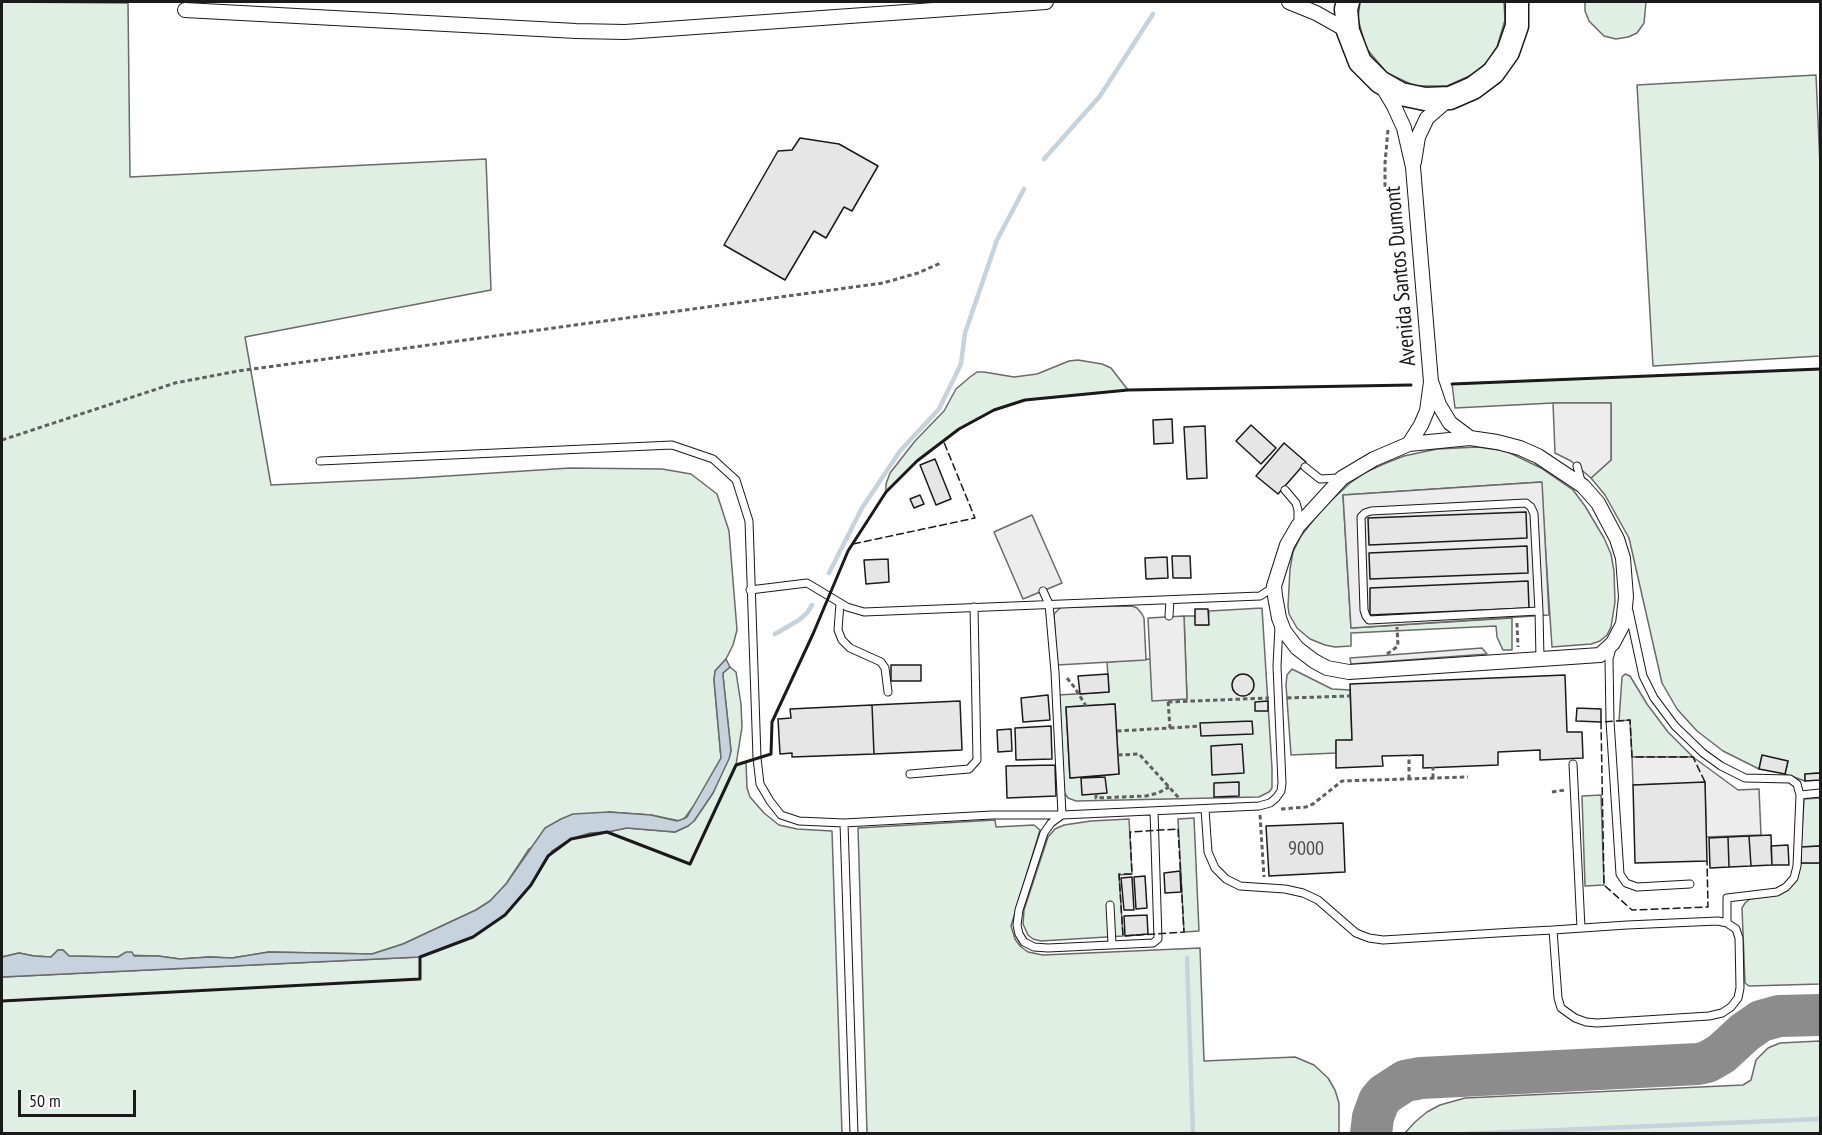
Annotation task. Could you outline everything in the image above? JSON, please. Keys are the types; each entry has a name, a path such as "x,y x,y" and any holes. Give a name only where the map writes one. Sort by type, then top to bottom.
{"main road":[{"path":"1348,2 1346,9 1348,31 1360,62 1380,82 1401,94 1425,99 1450,98 1473,88 1493,73 1508,52 1517,26 1517,2"}],"street":[{"path":"185,10 625,32 1046,2"},
{"path":"1289,2 1316,13 1348,31"},
{"name":"Avenida Santos Dumont","path":"1380,82 1404,128 1413,167 1431,382 1427,411 1409,444"},
{"name":"Avenida Santos Dumont","path":"1413,167 1418,137 1427,118 1450,98"},
{"name":"Avenida Santos Dumont","path":"1431,382 1439,405 1450,423 1470,438"},
{"path":"1470,438 1497,441 1538,456 1583,486 1598,503 1617,539 1623,558 1626,597 1623,624 1613,643 1600,655 1349,672 1327,668 1314,661 1297,648 1284,630 1278,612 1274,586 1287,545 1298,526 1342,478 1374,459 1409,444 1470,438"}],"lane":[{"path":"320,462 672,445 713,459 736,480 748,521 757,758 760,784 781,815 799,821 844,823 992,815 1062,815 1190,810 1259,806 1270,803 1281,791 1276,666 1278,612 1260,596"},
{"path":"1577,466 1583,486"},
{"path":"1305,467 1320,479 1342,478"},
{"path":"1285,490 1296,503 1298,526"},
{"path":"1539,611 1369,620 1366,616 1361,517 1365,513 1526,503 1534,514 1539,611 1540,659"},
{"path":"750,590 807,583 847,607 864,612 1260,596 1274,586"},
{"path":"1043,591 1049,604 1055,672 1062,815"},
{"path":"1626,597 1643,676 1654,698 1675,726 1703,753 1744,778 1790,779 1797,784 1800,795 1797,866 1794,878 1786,887 1777,892 1727,898 1727,923"},
{"path":"1169,616 1170,600"},
{"path":"840,603 838,630 842,640 850,648 881,662 885,668 888,692"},
{"path":"910,774 969,769 976,760 974,607"},
{"path":"1613,643 1609,659 1609,676 1620,874 1626,883 1637,887 1690,884"},
{"path":"1574,765 1581,928"},
{"path":"1800,795 1821,793"},
{"path":"1205,809 1208,852 1215,868 1221,874 1234,884 1247,888 1285,889 1304,893 1318,900 1356,933 1370,938 1383,940 1581,928 1718,921 1727,923 1736,929 1740,938 1738,998 1722,1013 1709,1016 1597,1023 1575,1018 1562,1008 1558,998 1552,930"},
{"path":"1062,815 1051,823 1044,833 1019,910 1017,925 1019,934 1024,942 1034,947 1153,943 1158,937 1154,811"},
{"path":"844,823 854,1134"},
{"path":"1110,905 1112,944"}],"path":[{"path":"1388,124 1385,189 1417,225"},
{"path":"2,440 175,383 217,375 883,283 918,273 941,263"},
{"path":"1386,655 1398,646 1397,620"},
{"path":"1055,672 1072,683 1086,706"},
{"path":"1170,728 1168,701 1350,696"},
{"path":"1117,731 1200,726"},
{"path":"1118,755 1138,754 1190,810"},
{"path":"1409,755 1409,779"},
{"path":"1433,767 1433,778"},
{"path":"1271,809 1306,807 1320,800 1342,781 1468,777"},
{"path":"1096,794 1096,798 1146,796 1169,787"},
{"path":"1260,810 1264,888"}],"green space":[{"path":"2,2 128,3 130,177 486,159 491,290 245,337 271,485 570,468 662,469 691,474 717,494 729,531 737,630 726,659 715,671 721,758 684,819 680,821 651,815 609,812 529,849 506,884 490,901 476,910 403,944 372,954 269,952 232,958 180,959 122,955 118,957 69,956 63,950 58,950 51,957 19,953 2,957"},
{"path":"1360,2 1504,2 1505,20 1497,47 1476,73 1447,86 1415,86 1387,73 1366,48 1358,19"},
{"path":"1585,2 1646,2 1644,23 1637,33 1628,37 1616,39 1604,36 1589,21 1585,11"},
{"path":"1816,75 1820,165 1820,356 1653,366 1637,85"},
{"path":"1078,360 1111,368 1128,390 1025,400 994,410 959,429 917,461 886,492 890,473 915,441 944,411 956,389 977,372 1014,377 1037,374 1069,361"},
{"path":"1820,369 1820,773 1805,774 1805,781 1785,774 1788,761 1762,756 1759,769 1723,751 1697,731 1677,709 1662,683 1629,538 1605,495 1591,478 1611,460 1611,403 1553,403 1455,408 1452,384"},
{"path":"1478,447 1506,451 1541,468 1573,490 1585,506 1604,538 1611,554 1614,571 1615,602 1611,627 1607,635 1591,644 1552,647 1541,482 1343,495 1351,628 1512,618 1512,650 1503,650 1497,637 1496,626 1351,633 1351,646 1335,647 1310,639 1297,628 1289,614 1288,606 1293,552 1301,536 1323,508 1350,483 1366,472 1386,463 1404,456 1437,449"},
{"path":"1262,608 1272,768 1272,788 1269,792 1259,797 1076,801 1068,798 1063,791 1058,695 1109,692 1107,662 1150,659 1187,699 1184,616 1195,616 1196,625 1208,625 1209,611","holes":["1115,704 1119,774 1070,778 1066,707"]},
{"path":"730,667 736,672 741,704 742,727 736,765 746,762 747,788 750,797 779,825 797,829 832,831 842,1133 2,1133 2,977 420,957 473,937 505,915 531,885 552,851 571,839 590,833 627,828 675,832 694,821 713,793 731,751 723,676 723,673"},
{"path":"1292,669 1332,689 1350,690 1352,740 1336,741 1336,753 1291,755 1286,685 1287,675"},
{"path":"1625,674 1630,676 1668,732 1693,757 1632,757 1630,720 1619,721 1622,677"},
{"path":"1601,795 1604,885 1585,886 1582,796"},
{"path":"1820,798 1820,846 1801,847 1804,799"},
{"path":"1194,818 1199,931 1184,932 1178,819"},
{"path":"1129,819 1132,874 1119,875 1123,936 1041,941 1028,935 1023,924 1024,910 1048,837 1055,829 1064,825"},
{"path":"995,820 996,827 1034,825 1040,830 1011,926 1020,946 1028,952 1043,955 1200,948 1204,1061 1295,1057 1314,1065 1328,1078 1335,1090 1339,1103 1339,1133 867,1133 858,828"},
{"path":"1801,863 1820,863 1820,984 1749,986 1745,983 1742,908 1750,899 1777,895 1797,878"},
{"path":"1820,1041 1820,1133 1405,1133 1427,1112 1440,1105 1465,1098 1743,1085 1751,1080 1756,1060 1768,1048 1780,1043"}],"shaded area":[{"path":"1553,403 1611,403 1611,460 1591,478 1571,461 1555,453"},
{"path":"1542,482 1549,615 1351,628 1343,495"},
{"path":"1032,515 1062,583 1023,599 994,532"},
{"path":"1132,606 1137,608 1144,618 1146,660 1057,665 1054,614 1061,607"},
{"path":"1184,616 1187,699 1152,701 1148,618"},
{"path":"1482,648 1487,654 1351,664 1350,658"},
{"path":"726,659 730,667 723,673 723,676 731,751 713,793 694,821 675,832 627,828 590,833 571,839 552,851 531,885 505,915 473,937 420,957 2,977 2,957 19,953 51,957 58,950 63,950 69,956 118,957 126,952 132,952 134,956 180,959 232,958 269,952 372,954 403,944 476,910 490,901 506,884 545,828 561,819 573,814 609,812 651,815 677,821 687,817 721,758 714,680 715,671"},
{"path":"1632,757 1693,757 1738,790 1759,789 1761,835 1706,837 1705,783 1633,785"}],"building":[{"path":"800,138 839,144 878,166 852,211 844,207 826,238 814,231 785,280 724,245 778,151 792,150"},
{"path":"1172,419 1173,443 1154,444 1153,420"},
{"path":"1251,425 1276,448 1261,464 1236,441"},
{"path":"1205,426 1207,478 1187,479 1184,427"},
{"path":"1284,443 1306,462 1278,494 1256,476"},
{"path":"935,459 951,499 936,505 920,465"},
{"path":"920,495 924,504 914,508 910,499"},
{"path":"1526,512 1527,538 1369,545 1368,518"},
{"path":"1527,546 1528,573 1370,579 1369,553"},
{"path":"1172,556 1190,556 1191,578 1173,578"},
{"path":"1167,557 1168,578 1146,579 1145,558"},
{"path":"888,559 889,582 866,584 864,560"},
{"path":"1528,581 1529,608 1370,615 1370,588"},
{"path":"1195,609 1208,609 1209,625 1195,625"},
{"path":"891,665 921,665 921,681 891,681"},
{"path":"1108,674 1109,692 1080,694 1078,676"},
{"path":"1243,674 1251,677 1254,685 1251,693 1243,696 1235,693 1232,685 1235,677"},
{"path":"1565,675 1567,732 1582,732 1583,758 1540,760 1540,750 1498,752 1498,765 1423,768 1423,755 1382,756 1383,766 1336,768 1336,740 1352,740 1350,684"},
{"path":"1048,695 1050,720 1023,722 1021,698"},
{"path":"960,701 962,750 874,754 872,705"},
{"path":"1268,701 1268,711 1255,711 1255,702"},
{"path":"1115,704 1119,774 1070,778 1066,707"},
{"path":"872,705 874,754 792,757 792,753 780,754 778,719 791,718 790,709"},
{"path":"1577,708 1601,709 1601,722 1576,721"},
{"path":"1252,721 1253,734 1201,736 1200,723"},
{"path":"1051,726 1052,759 1016,760 1015,728"},
{"path":"1011,729 1012,751 998,752 997,730"},
{"path":"1242,744 1244,773 1212,775 1211,746"},
{"path":"1762,755 1788,761 1785,774 1759,769"},
{"path":"1055,765 1056,796 1007,798 1006,766"},
{"path":"1820,773 1820,780 1805,781 1805,774"},
{"path":"1105,777 1107,793 1082,795 1081,778"},
{"path":"1239,782 1239,796 1214,797 1214,783"},
{"path":"1705,782 1707,861 1635,863 1633,785"},
{"path":"1343,823 1345,872 1269,876 1266,826"},
{"path":"1771,835 1772,865 1751,866 1749,836"},
{"path":"1749,836 1751,866 1729,867 1728,837"},
{"path":"1728,837 1729,867 1710,868 1709,838"},
{"path":"1788,845 1789,865 1772,865 1771,846"},
{"path":"1820,846 1820,863 1801,863 1801,847"},
{"path":"1180,871 1181,892 1165,893 1164,873"},
{"path":"1145,876 1147,908 1136,909 1134,877"},
{"path":"1132,877 1134,910 1124,910 1121,878"},
{"path":"1147,915 1148,934 1125,936 1124,916"}],"waterway":[{"path":"1044,159 1100,96 1153,14"},
{"path":"829,573 862,508 900,451 939,409 961,364 965,333 997,240 1024,189"},
{"path":"775,634 799,620 812,605"},
{"path":"1187,958 1193,1134"},
{"path":"1463,1134 1820,1119"}],"taxiway":[{"path":"1371,1134 1373,1117 1379,1101 1385,1094 1405,1081 1421,1078 1698,1064 1721,1054 1761,1021 1779,1016 1820,1015"}],"fence":[{"path":"853,544 975,518 943,440"},
{"path":"1705,782 1693,757 1632,757 1630,720 1601,722 1604,885 1632,910 1708,907 1707,861"},
{"path":"1178,829 1184,932 1123,936 1119,874 1132,874 1130,832 1178,829"}],"wall":[{"path":"1452,384 1820,369"},
{"path":"2,1001 420,979 420,957 473,937 505,915 531,885 548,856 571,839 607,832 690,864 736,765 771,754 772,722 848,551 886,492 917,461 959,429 994,410 1025,400 1128,390 1411,385"}]}
